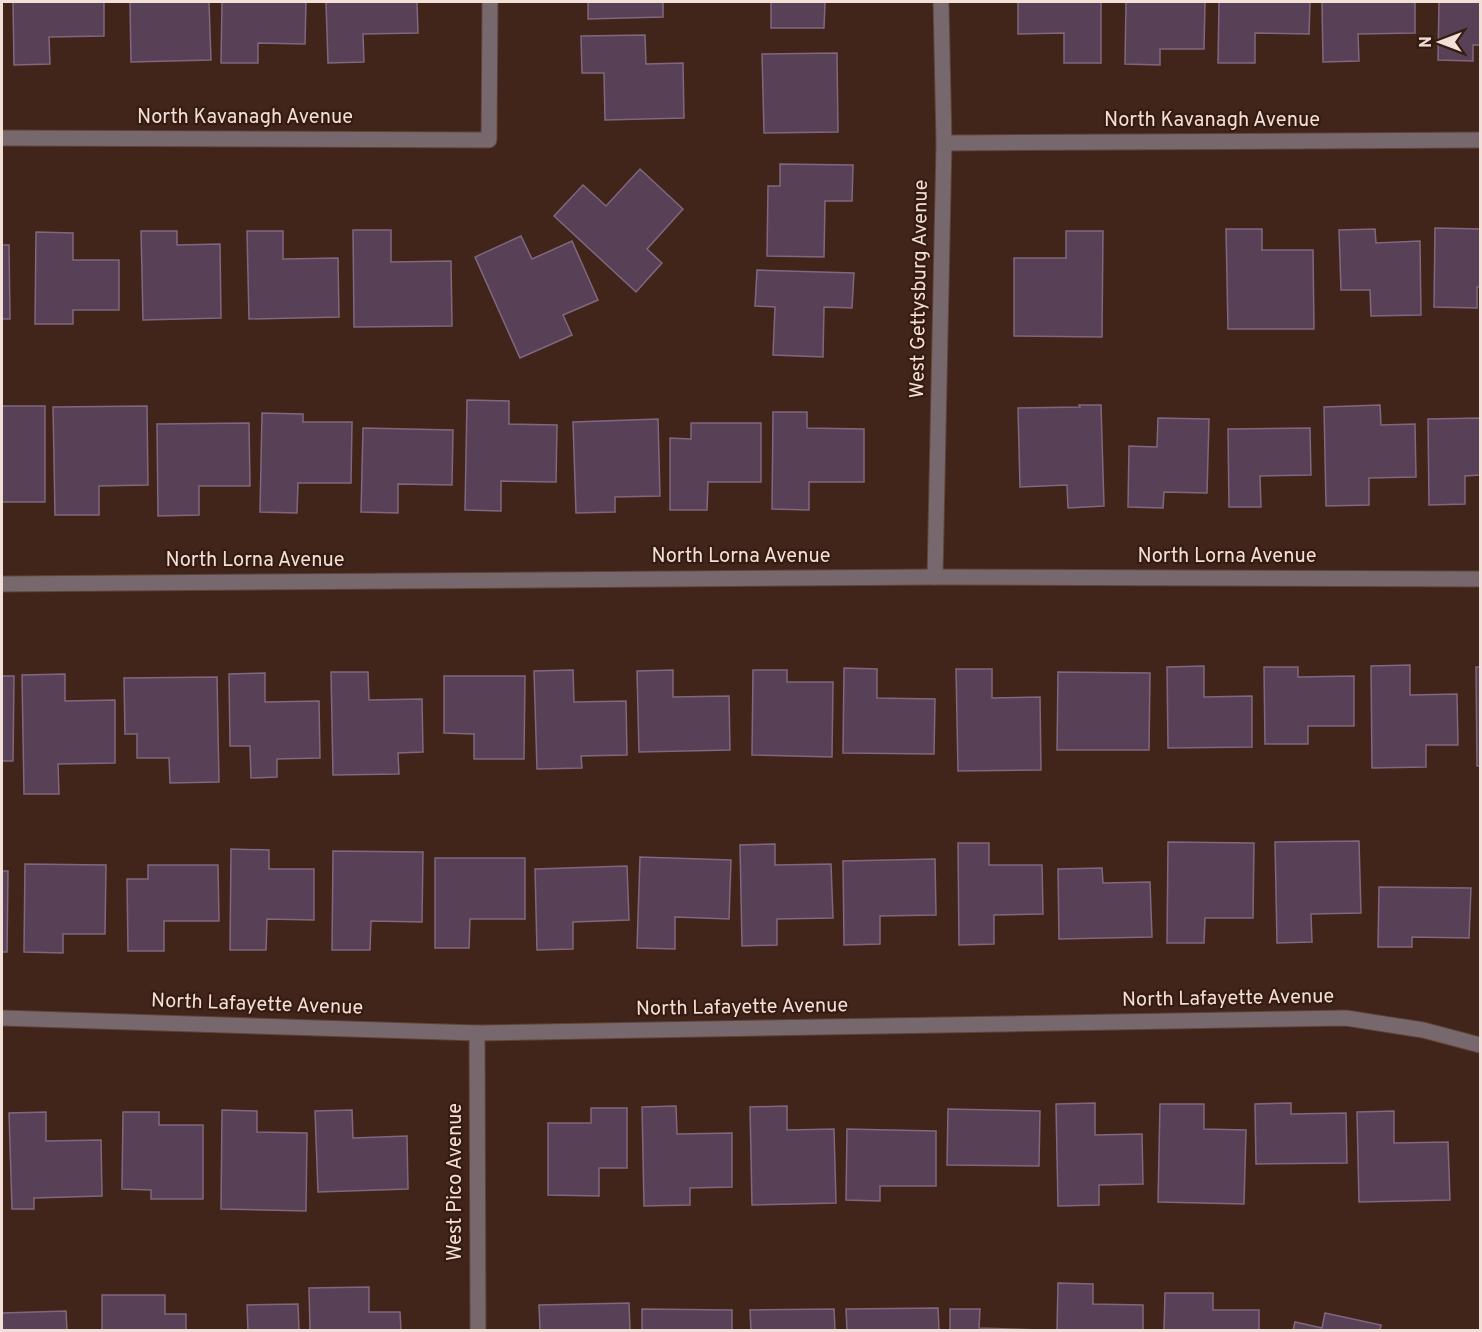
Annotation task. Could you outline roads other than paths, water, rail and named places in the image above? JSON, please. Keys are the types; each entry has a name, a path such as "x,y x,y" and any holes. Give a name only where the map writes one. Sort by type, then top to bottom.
{"street":[{"name":"North Kavanagh Avenue","path":"2,138 489,140 490,2"},
{"name":"West Gettysburg Avenue","path":"935,577 944,143 941,2"},
{"name":"North Kavanagh Avenue","path":"944,143 1480,140"},
{"name":"North Lorna Avenue","path":"2,584 935,577 1480,579"},
{"name":"North Lafayette Avenue","path":"2,1018 477,1033 1346,1018 1423,1030 1480,1045"},
{"name":"West Pico Avenue","path":"477,1033 478,1330"}]}
